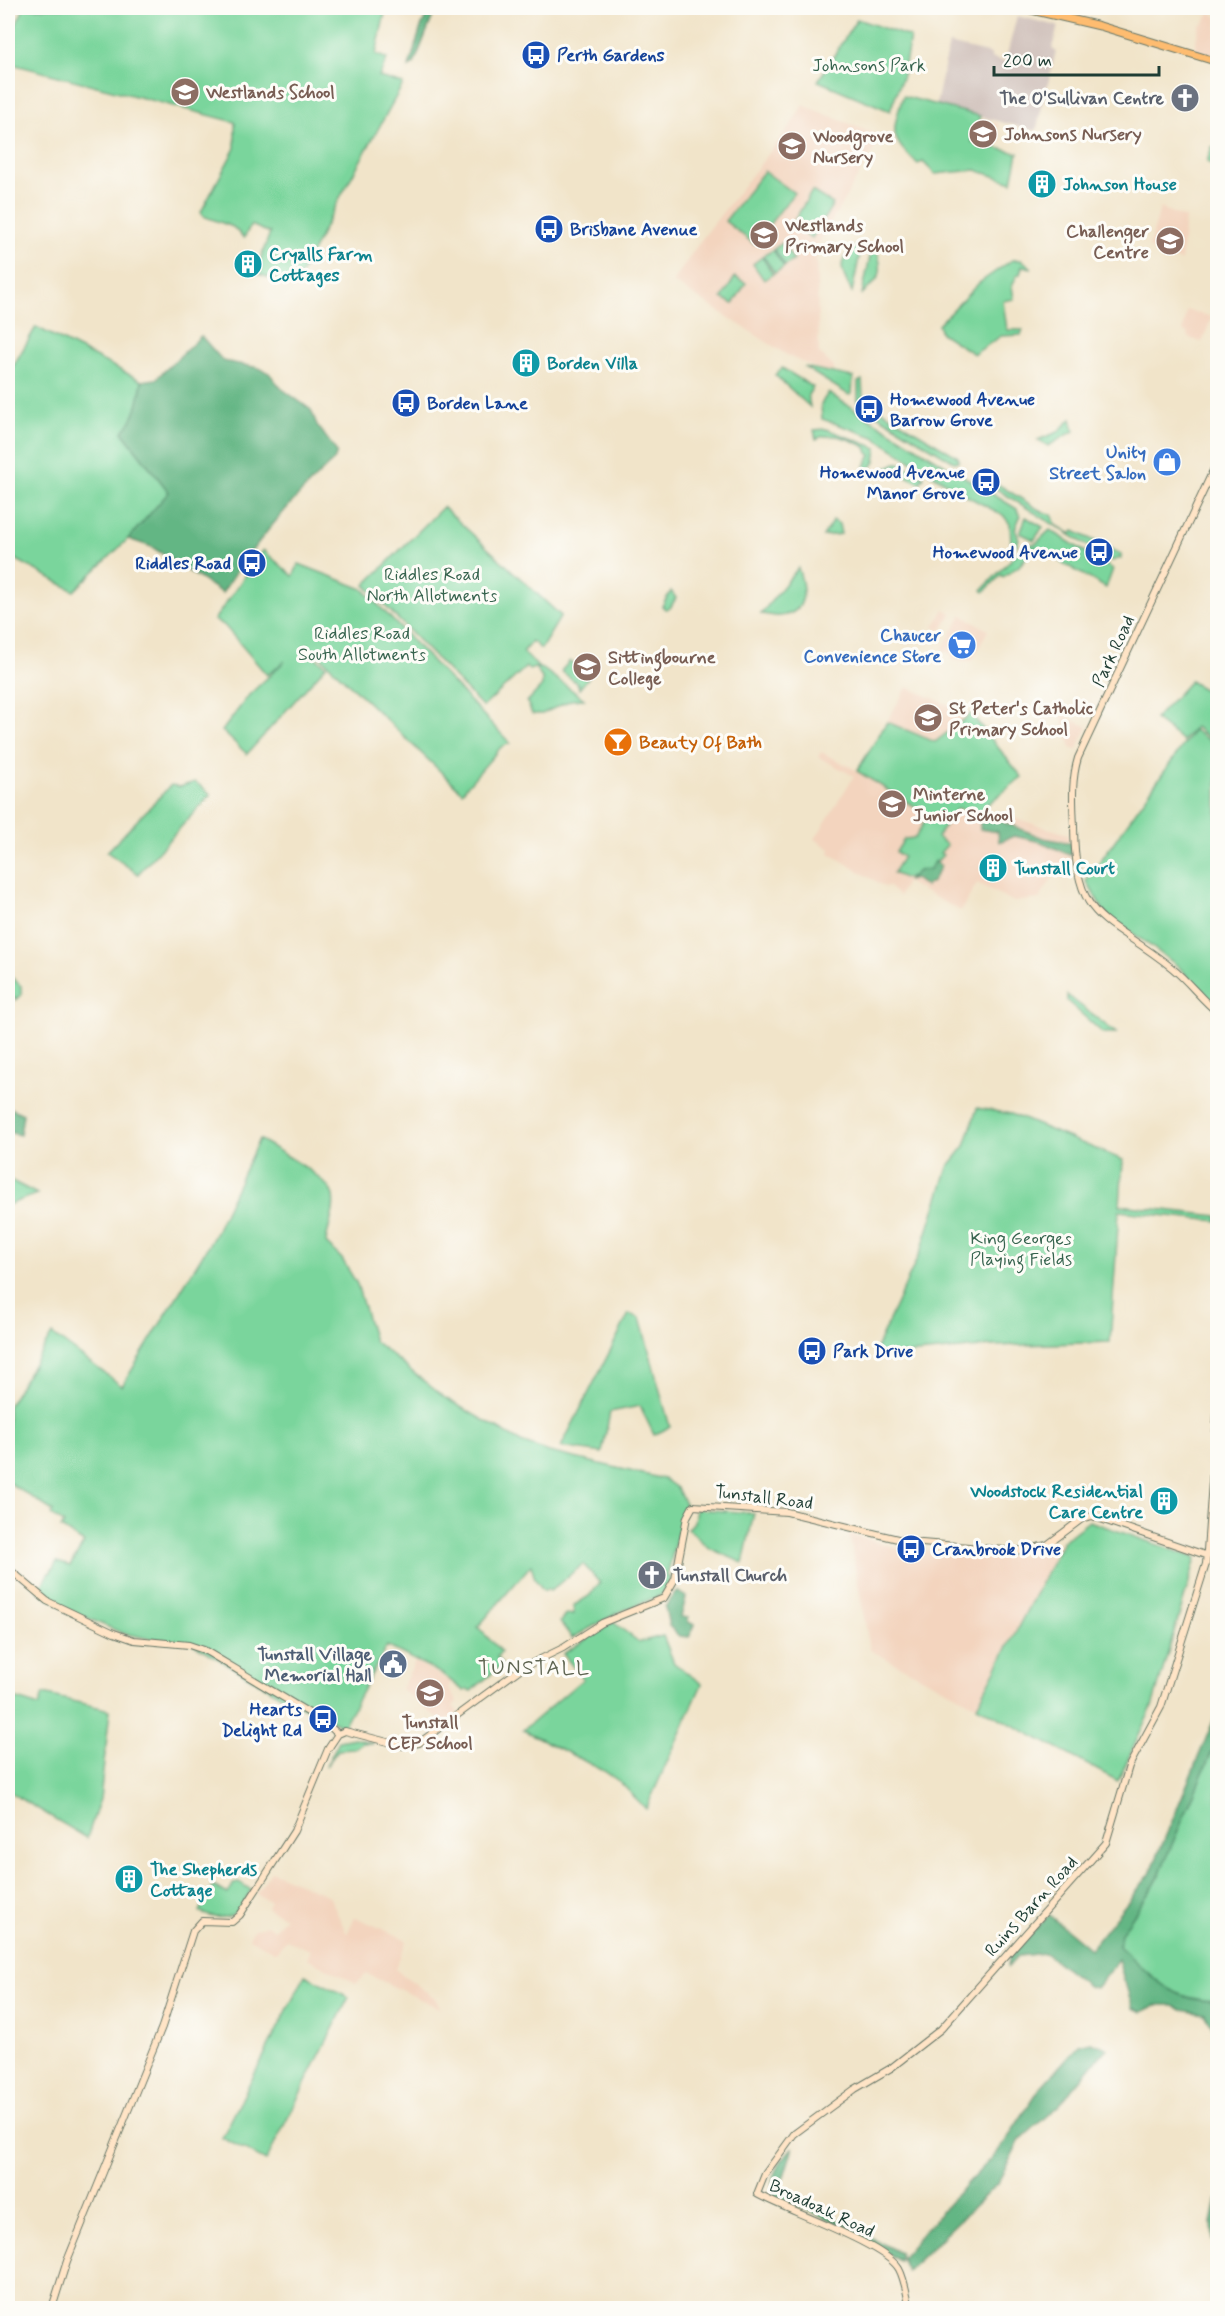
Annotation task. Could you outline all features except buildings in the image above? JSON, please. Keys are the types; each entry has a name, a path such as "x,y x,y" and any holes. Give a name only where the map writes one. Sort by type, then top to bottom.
{"main road":[{"path":"1023,8 1100,26 1218,62"}],"street":[{"name":"Park Road","path":"1218,460 1074,771 1076,870 1085,897 1110,926 1172,968 1218,1014"},
{"name":"Ruins Barn Road","path":"757,2194 765,2174 794,2133 855,2089 891,2068 941,2029 1107,1844 1129,1766 1161,1707 1208,1556 1218,1400"},
{"name":"Tunstall Road","path":"338,1734 345,1731 403,1746 419,1743 520,1669 563,1648 602,1623 664,1598 675,1579 687,1517 693,1506 787,1512 910,1542 1016,1551 1047,1545 1083,1518 1092,1516 1208,1556"},
{"path":"8,1568 47,1601 114,1633 143,1641 189,1645 204,1650 326,1723 338,1734 328,1749 294,1831 240,1915 232,1922 202,1921 193,1931 162,2027 67,2261 52,2308"},
{"name":"Broadoak Road","path":"757,2194 839,2230 890,2260 898,2268 910,2308"}],"shaded area":[{"path":"1210,12 1217,17 1217,58 1197,50 1195,45 1200,24 1203,24"},
{"path":"1017,16 1058,26 1052,49 1056,51 1036,131 936,105 949,44 991,54 991,58 1005,62"},
{"name":"Westlands Primary School","path":"803,105 874,134 879,141 816,247 819,353 834,367 833,372 790,357 673,282 701,240 788,129"},
{"name":"Johnsons Nursery","path":"996,122 999,126 994,130 1002,141 997,144 989,133 979,140 977,136"},
{"path":"1160,208 1185,218 1181,261 1149,248"},
{"path":"1187,310 1212,317 1202,342 1189,338 1188,333 1183,331"},
{"path":"944,609 952,614 941,631 934,627"},
{"path":"962,615 988,630 972,661 951,660 952,655 942,649"},
{"path":"907,687 974,716 1022,777 983,809 1068,834 1071,868 1065,864 1059,867 1039,899 1014,902 977,883 961,911 906,882 899,896 888,886 885,887 829,853 830,849 815,839 854,776 818,757 821,752 858,771"},
{"path":"1061,714 1088,727 1076,750 1071,748"},
{"path":"849,1534 901,1549 944,1551 969,1559 1031,1555 1063,1541 977,1706 870,1650"},
{"name":"Tunstall CEP School","path":"415,1662 451,1682 448,1688 457,1702 453,1707 459,1712 444,1723 401,1689"},
{"path":"271,1871 329,1896 347,1934 355,1917 407,1941 395,1969 435,1998 441,2009 367,1974 356,1983 307,1958 311,1950 286,1940 276,1952 249,1938 254,1929 267,1925 274,1930 285,1917 267,1908 270,1901 256,1894"}],"green space":[{"path":"24,8 199,8 215,12 216,8 386,8 376,54 387,59 379,77 403,84 336,205 298,280 288,284 255,273 270,233 251,225 244,238 233,227 203,216 201,212 235,148 235,122 8,63 8,42"},
{"path":"431,8 436,8 414,64 409,67 421,27"},
{"name":"Johnsons Park","path":"857,19 910,37 903,75 890,111 818,81"},
{"path":"903,96 980,116 972,142 1018,153 1012,182 976,170 935,174 923,162 918,164 901,147 895,134 896,118"},
{"path":"1218,146 1217,166 1207,162 1212,147"},
{"path":"764,171 794,193 754,244 725,221"},
{"path":"812,191 833,204 812,238 791,226"},
{"path":"862,242 852,292 844,276 842,264 848,253"},
{"path":"782,243 794,260 785,266 774,249"},
{"path":"773,250 784,267 775,273 763,256"},
{"path":"871,252 877,252 880,266 879,276 873,285 862,294"},
{"path":"762,257 773,274 764,280 753,264"},
{"path":"1012,260 1022,260 1032,268 1022,266 1012,286 1014,299 1003,301 1007,330 1023,330 1021,335 1001,336 974,354 941,333 938,325 979,283"},
{"path":"735,277 746,283 733,304 722,298"},
{"path":"36,327 142,381 134,415 122,432 169,492 128,539 74,591 8,555 8,375"},
{"path":"201,336 223,361 259,368 269,373 281,388 311,410 317,425 337,452 334,460 288,507 260,540 222,593 152,547 128,539 169,492 122,432 134,415 142,381 156,379"},
{"path":"804,367 853,377 852,394 849,395"},
{"path":"782,368 813,387 808,395 810,407 775,375"},
{"path":"862,380 863,399 958,457 959,461 954,462 858,403 858,382"},
{"path":"828,393 1017,509 1020,517 1015,529 1019,539 1016,546 1011,544 1010,524 1003,515 965,495 874,437 822,419 821,404"},
{"path":"1071,419 1074,431 1048,446 1038,440 1058,432"},
{"path":"826,429 877,448 875,462 869,470 865,466 871,455 866,447 835,436 816,439 814,430"},
{"path":"896,463 924,477 920,483 892,469 887,472 885,468"},
{"path":"983,475 1044,513 1052,514 1056,525 1071,534 1074,531 1121,554 1121,558 1112,561 982,480"},
{"name":"Riddles Road North Allotments","path":"443,507 561,616 541,649 532,641 523,652 538,667 529,670 526,667 483,707 365,585"},
{"path":"1026,517 1043,527 1034,540 1020,533"},
{"path":"833,520 839,524 841,534 823,536"},
{"path":"1050,530 1113,569 1106,588 1035,547 1019,566 1003,577 1001,575 984,592 982,590 1024,546 1036,543"},
{"name":"Riddles Road South Allotments","path":"263,550 293,576 299,564 363,589 510,743 501,747 462,792 307,644 303,647 326,666 247,754 222,731 249,695 285,661 267,675 224,625 214,620"},
{"path":"798,568 803,591 800,605 796,610 780,616 761,614"},
{"path":"671,591 676,598 670,608 665,609 662,606"},
{"path":"570,661 589,677 579,689 578,684 561,671"},
{"path":"536,669 543,669 584,699 571,700 542,714 532,714 527,702 542,686 542,678"},
{"path":"1190,681 1217,697 1217,744 1195,727 1183,741 1155,719"},
{"path":"971,714 1022,777 983,808 988,816 957,808 937,837 947,845 940,853 943,855 930,869 906,879 893,873 903,857 896,852 904,839 915,838 928,815 857,771 887,722 935,742"},
{"path":"1194,730 1217,746 1217,1008 1178,966 1105,913 1086,881"},
{"path":"195,782 211,794 138,874 107,852 171,785 179,787"},
{"path":"988,816 1043,838 1071,843 1071,855 1041,842 1014,836 999,842 998,832 980,829 980,819"},
{"path":"934,861 941,866 932,882 925,886 915,879 907,881 918,871 930,869"},
{"path":"8,974 21,986 21,995 15,1000 8,988"},
{"path":"1067,995 1116,1033 1103,1033 1067,1001"},
{"path":"8,1107 23,1114 20,1135 8,1132"},
{"name":"King Georges Playing Fields","path":"977,1108 1011,1114 1123,1160 1120,1205 1217,1216 1217,1221 1119,1211 1110,1342 992,1346 884,1356 875,1351 922,1248 948,1167 965,1146"},
{"path":"259,1139 312,1173 322,1181 333,1196 326,1243 342,1259 357,1284 374,1341 445,1398 521,1442 549,1452 664,1479 677,1488 685,1504 667,1576 671,1578 664,1594 619,1612 572,1638 560,1622 566,1614 574,1615 573,1606 589,1596 600,1583 583,1564 550,1591 547,1589 544,1591 535,1579 531,1565 478,1627 501,1652 497,1657 502,1665 471,1691 467,1689 464,1691 442,1674 387,1646 343,1726 291,1702 192,1643 122,1633 69,1610 38,1591 57,1562 70,1566 84,1543 61,1528 64,1524 51,1515 53,1511 8,1482 8,1406 52,1334 122,1386 213,1238"},
{"path":"8,1179 37,1194 8,1205"},
{"path":"629,1314 640,1318 670,1427 654,1435 640,1406 610,1412 602,1453 561,1447"},
{"path":"696,1509 754,1513 743,1563 709,1548 688,1529 694,1522"},
{"path":"1089,1521 1196,1558 1152,1707 1118,1781 977,1706 1063,1541"},
{"path":"677,1591 686,1597 681,1617 688,1618 688,1622 695,1625 689,1637 679,1636 669,1626 665,1607"},
{"path":"613,1622 639,1642 663,1636 674,1663 702,1684 646,1809 620,1782 604,1771 523,1730 583,1679 563,1654"},
{"path":"43,1694 110,1710 100,1799 87,1838 8,1791 8,1696 39,1706"},
{"path":"1217,1712 1217,1740 1155,1884 1121,1933 1119,1946 1152,1977 1174,1992 1201,2000 1217,2001 1217,2036 1205,2014 1181,2010 1174,2005 1156,2005 1142,2012 1133,2008 1118,1960 1096,1988 1088,1986 1045,1953 1018,1956 1007,1968 1010,1957 1049,1915 1090,1949 1150,1874"},
{"path":"354,1738 374,1743 363,1743 354,1749 338,1750 326,1766 339,1741"},
{"path":"1217,1740 1217,2001 1186,1996 1163,1985 1119,1947 1121,1933 1155,1884"},
{"path":"239,1882 251,1890 241,1906 231,1915 218,1918 199,1912 213,1886 228,1894 234,1883"},
{"path":"305,1975 349,1997 266,2161 222,2138"},
{"path":"1091,2042 1107,2048 1059,2105 1020,2140 997,2184 907,2271 901,2258 954,2197 999,2151 1040,2088 1079,2045"},
{"path":"793,2147 780,2189 900,2253 899,2261 845,2226 774,2196 772,2182 776,2169"},
{"path":"1217,2199 1217,2237 1213,2239 1212,2223"}],"place":[{"name":"Perth Gardens","path":"536,55"},
{"name":"Westlands School","path":"185,92"},
{"name":"The O'Sullivan Centre","path":"1185,98"},
{"name":"Johnsons Nursery","path":"983,134"},
{"name":"Woodgrove Nursery","path":"792,146"},
{"name":"Johnson House","path":"1042,184"},
{"name":"Brisbane Avenue","path":"549,229"},
{"name":"Westlands Primary School","path":"764,235"},
{"name":"Challenger Centre","path":"1170,241"},
{"name":"Cryalls Farm Cottages","path":"248,264"},
{"name":"Borden Villa","path":"526,363"},
{"name":"Borden Lane","path":"406,403"},
{"name":"Homewood Avenue Barrow Grove","path":"869,409"},
{"name":"Unity Street Salon","path":"1167,462"},
{"name":"Homewood Avenue Manor Grove","path":"986,482"},
{"name":"Homewood Avenue","path":"1099,552"},
{"name":"Riddles Road","path":"252,563"},
{"name":"Chaucer Convenience Store","path":"962,645"},
{"name":"Sittingbourne College","path":"587,667"},
{"name":"St Peter's Catholic Primary School","path":"928,718"},
{"name":"Beauty Of Bath","path":"618,742"},
{"name":"Minterne Junior School","path":"892,804"},
{"name":"Tunstall Court","path":"993,868"},
{"name":"Park Drive","path":"812,1351"},
{"name":"Woodstock Residential Care Centre","path":"1164,1501"},
{"name":"Cranbrook Drive","path":"911,1549"},
{"name":"Tunstall Church","path":"652,1575"},
{"name":"Tunstall Village Memorial Hall","path":"393,1664"},
{"name":"Tunstall CEP School","path":"430,1693"},
{"name":"Hearts Delight Rd","path":"323,1719"},
{"name":"The Shepherds Cottage","path":"129,1879"}],"district":[{"name":"TUNSTALL","path":"534,1667"}]}
